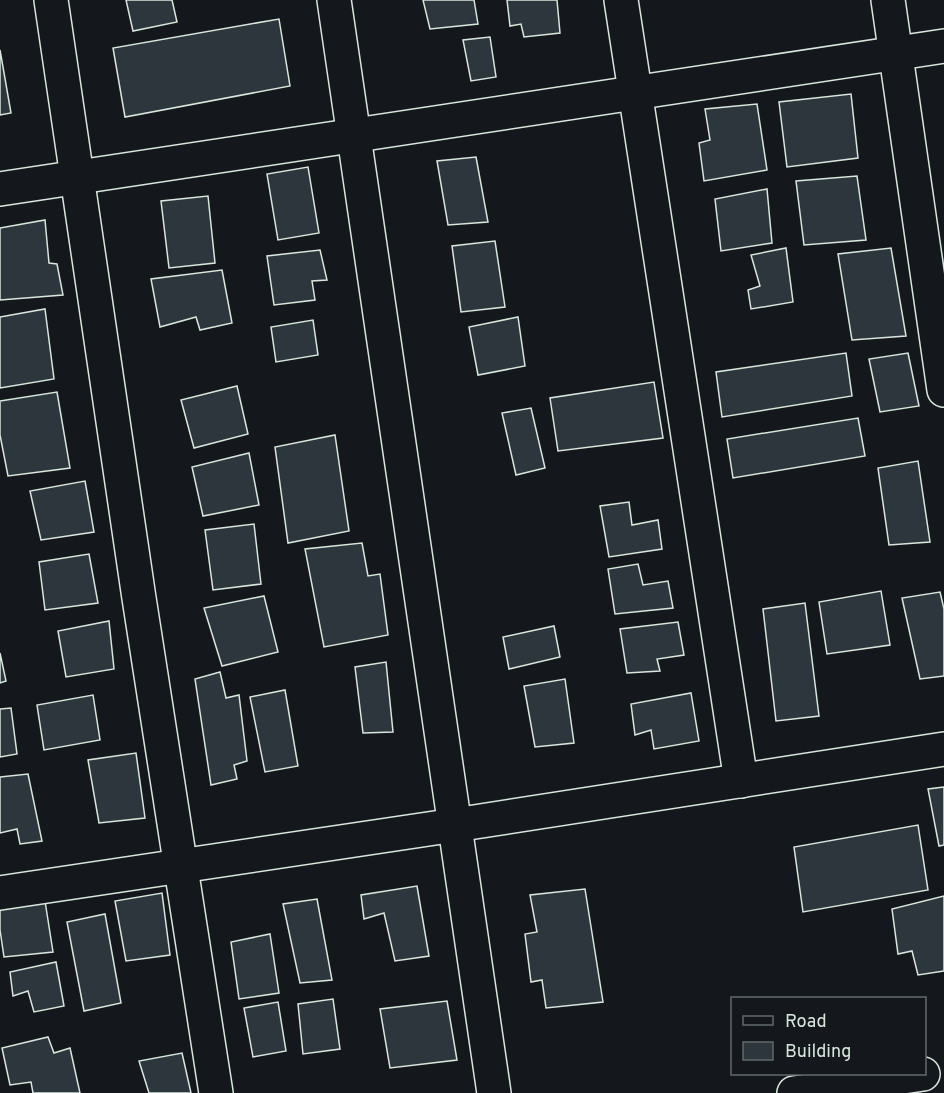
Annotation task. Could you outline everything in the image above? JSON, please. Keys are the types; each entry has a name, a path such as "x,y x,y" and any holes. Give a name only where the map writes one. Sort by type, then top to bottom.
{"street":[{"path":"51,0 216,1093"},
{"path":"334,0 494,1093"},
{"path":"621,0 741,781"},
{"path":"888,0 944,390"},
{"path":"0,189 944,46"},
{"path":"0,893 944,749"},
{"path":"926,1073 944,1070"},
{"path":"795,1093 911,1075"}],"building":[{"path":"126,0 172,0 177,22 133,31"},
{"path":"423,0 474,0 478,24 430,29"},
{"path":"507,0 557,0 560,33 524,37 521,24 510,26"},
{"path":"279,19 290,86 125,117 113,48"},
{"path":"490,37 496,77 471,81 463,40"},
{"path":"0,50 11,113 0,115"},
{"path":"851,94 858,158 787,167 779,102"},
{"path":"757,104 767,170 704,181 699,143 710,140 705,109"},
{"path":"476,157 488,222 448,225 437,161"},
{"path":"308,167 319,233 278,240 267,174"},
{"path":"857,176 866,240 804,245 796,181"},
{"path":"767,189 772,243 721,251 715,199"},
{"path":"208,196 215,263 169,268 161,201"},
{"path":"45,220 49,263 57,264 63,295 0,300 0,228"},
{"path":"495,241 505,307 461,312 452,246"},
{"path":"786,248 793,302 751,309 748,290 760,286 751,255"},
{"path":"891,248 906,336 852,340 838,254"},
{"path":"320,250 327,280 312,281 315,300 274,305 267,256"},
{"path":"222,270 232,323 200,330 196,317 160,327 151,279"},
{"path":"45,309 54,379 0,388 0,317"},
{"path":"518,317 525,366 478,375 469,327"},
{"path":"313,320 318,355 276,362 271,327"},
{"path":"846,353 852,396 722,417 716,372"},
{"path":"908,353 919,406 880,412 869,359"},
{"path":"654,382 663,438 558,451 550,398"},
{"path":"237,386 248,434 194,448 181,400"},
{"path":"57,392 70,468 8,476 0,435 0,401"},
{"path":"531,408 545,468 516,475 502,413"},
{"path":"858,418 865,456 733,478 727,439"},
{"path":"335,435 349,531 288,543 275,447"},
{"path":"249,453 259,505 203,516 192,467"},
{"path":"918,461 930,542 889,545 878,468"},
{"path":"85,481 94,532 41,540 30,491"},
{"path":"629,502 632,525 658,520 662,549 609,557 600,506"},
{"path":"254,524 261,584 213,590 205,530"},
{"path":"362,543 368,576 380,574 388,635 324,647 305,549"},
{"path":"89,554 98,603 45,610 39,562"},
{"path":"638,564 643,585 668,581 673,608 615,614 608,569"},
{"path":"881,591 890,645 827,654 819,602"},
{"path":"940,592 944,609 944,676 920,679 902,598"},
{"path":"264,596 278,652 222,666 204,608"},
{"path":"805,603 819,716 776,721 763,609"},
{"path":"109,621 114,669 66,677 58,631"},
{"path":"678,622 684,655 657,659 660,671 627,673 620,629"},
{"path":"554,626 560,657 509,669 503,637"},
{"path":"0,653 6,681 0,683"},
{"path":"386,662 393,732 363,733 355,667"},
{"path":"220,672 226,698 239,695 247,761 234,765 237,779 211,785 195,679"},
{"path":"565,679 574,743 535,747 524,686"},
{"path":"285,690 298,766 265,772 250,697"},
{"path":"691,693 699,741 654,749 651,730 635,735 631,704"},
{"path":"93,695 100,740 44,750 37,705"},
{"path":"11,708 17,754 0,757 0,709"},
{"path":"136,753 145,818 99,823 88,760"},
{"path":"28,774 42,841 20,844 17,829 0,833 0,777"},
{"path":"944,787 944,845 939,846 928,789"},
{"path":"918,825 928,890 803,912 794,847"},
{"path":"417,886 429,956 395,961 384,913 364,919 361,895"},
{"path":"585,889 603,1002 546,1008 542,980 531,982 525,934 537,932 530,895"},
{"path":"162,893 170,955 126,961 115,901"},
{"path":"944,896 944,971 918,975 912,951 898,954 892,909"},
{"path":"317,899 332,980 300,983 283,904"},
{"path":"45,901 53,952 4,957 0,930 0,907"},
{"path":"105,914 121,1003 84,1011 67,922"},
{"path":"270,934 279,993 239,999 231,942"},
{"path":"56,962 64,1006 34,1012 28,991 13,996 10,972"},
{"path":"333,999 340,1049 303,1054 298,1004"},
{"path":"447,1001 457,1060 390,1068 380,1009"},
{"path":"278,1002 286,1051 253,1057 244,1008"},
{"path":"48,1037 54,1053 70,1048 80,1093 33,1093 31,1082 10,1085 2,1048"},
{"path":"182,1053 191,1093 149,1093 139,1061"}]}
